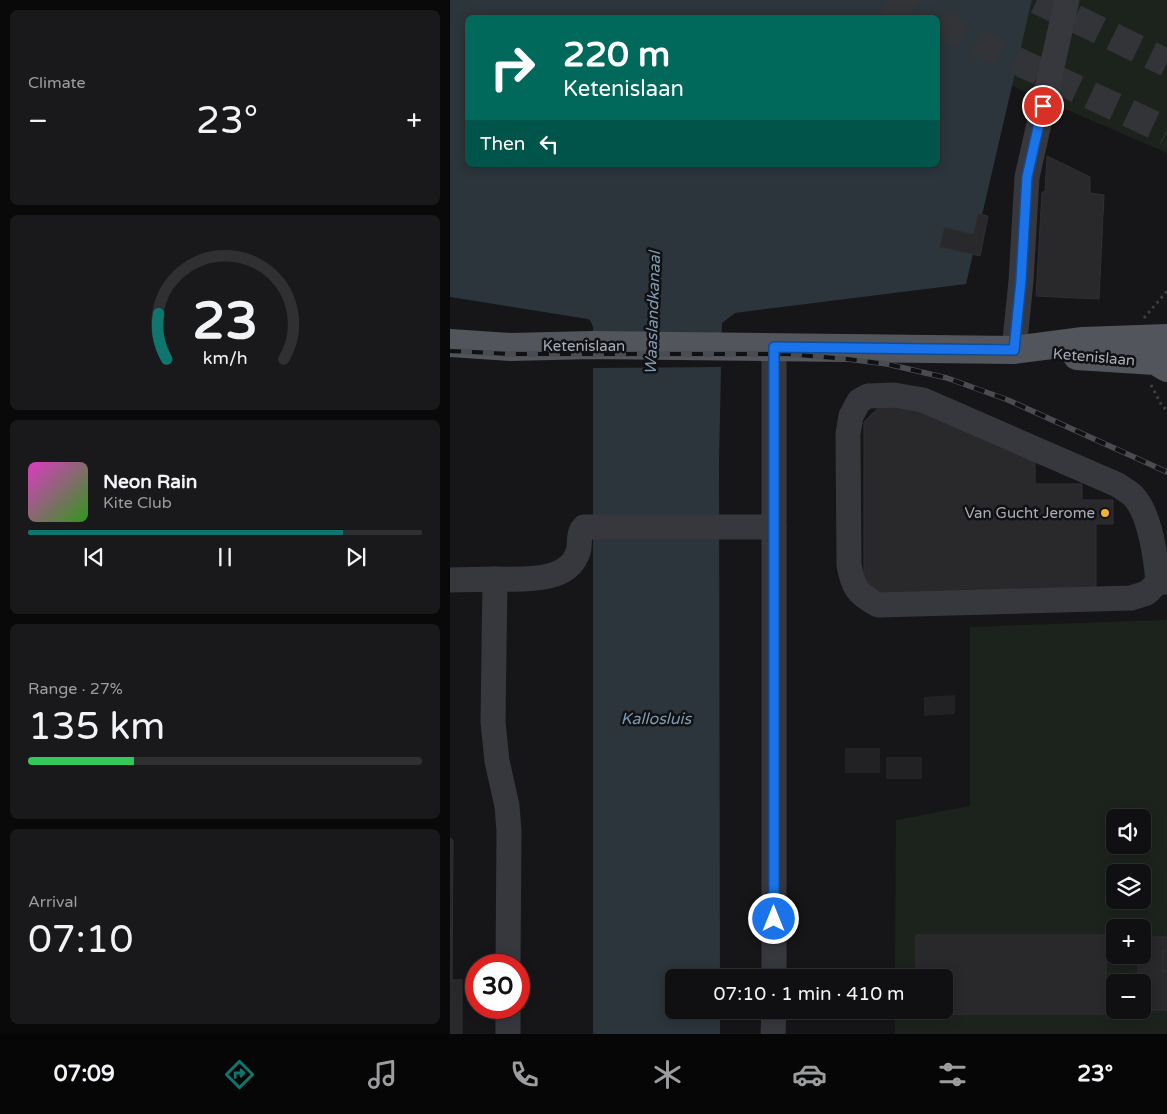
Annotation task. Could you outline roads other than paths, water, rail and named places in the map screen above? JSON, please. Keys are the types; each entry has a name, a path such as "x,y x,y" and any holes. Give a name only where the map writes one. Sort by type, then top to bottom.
{"main road":[{"name":"Ketenislaan","path":"1016,350 1083,341 1167,338"},
{"name":"Ketenislaan","path":"450,343 511,347 592,345 1016,350 1155,361 1167,368"}],"street":[{"path":"1016,350 1027,177 1067,0"},
{"path":"774,347 774,969"},
{"path":"880,394 923,400 1118,485 1135,497 1142,511 1155,550 1162,582 1147,593 1131,598 878,605 867,599 858,592 852,581 849,565 848,434 850,416 858,401 868,396 880,394"},
{"path":"450,580 547,578 560,572 570,564 578,553 580,531 584,527 774,527"},
{"path":"495,579 493,722 496,761 507,806 509,831 508,954"},
{"path":"508,1019 508,1034"},
{"path":"774,1019 774,1034"}],"water":[{"path":"450,0 1032,0 966,284 735,313 722,323 719,460 720,969 665,969 665,1019 720,1019 720,1034 593,1034 593,327 590,320 450,297"}],"tunnel":[{"path":"887,0 919,15"},
{"path":"1037,0 1167,63"},
{"path":"940,25 1167,131"}],"railway":[{"path":"450,351 512,354 787,354 887,364 947,378 1008,400 1167,472"}],"place":[{"name":"Van Gucht Jerome","path":"1105,513"}],"water label":[{"name":"Waaslandkanaal","path":"653,313"},
{"name":"Kallosluis","path":"656,719"}]}
